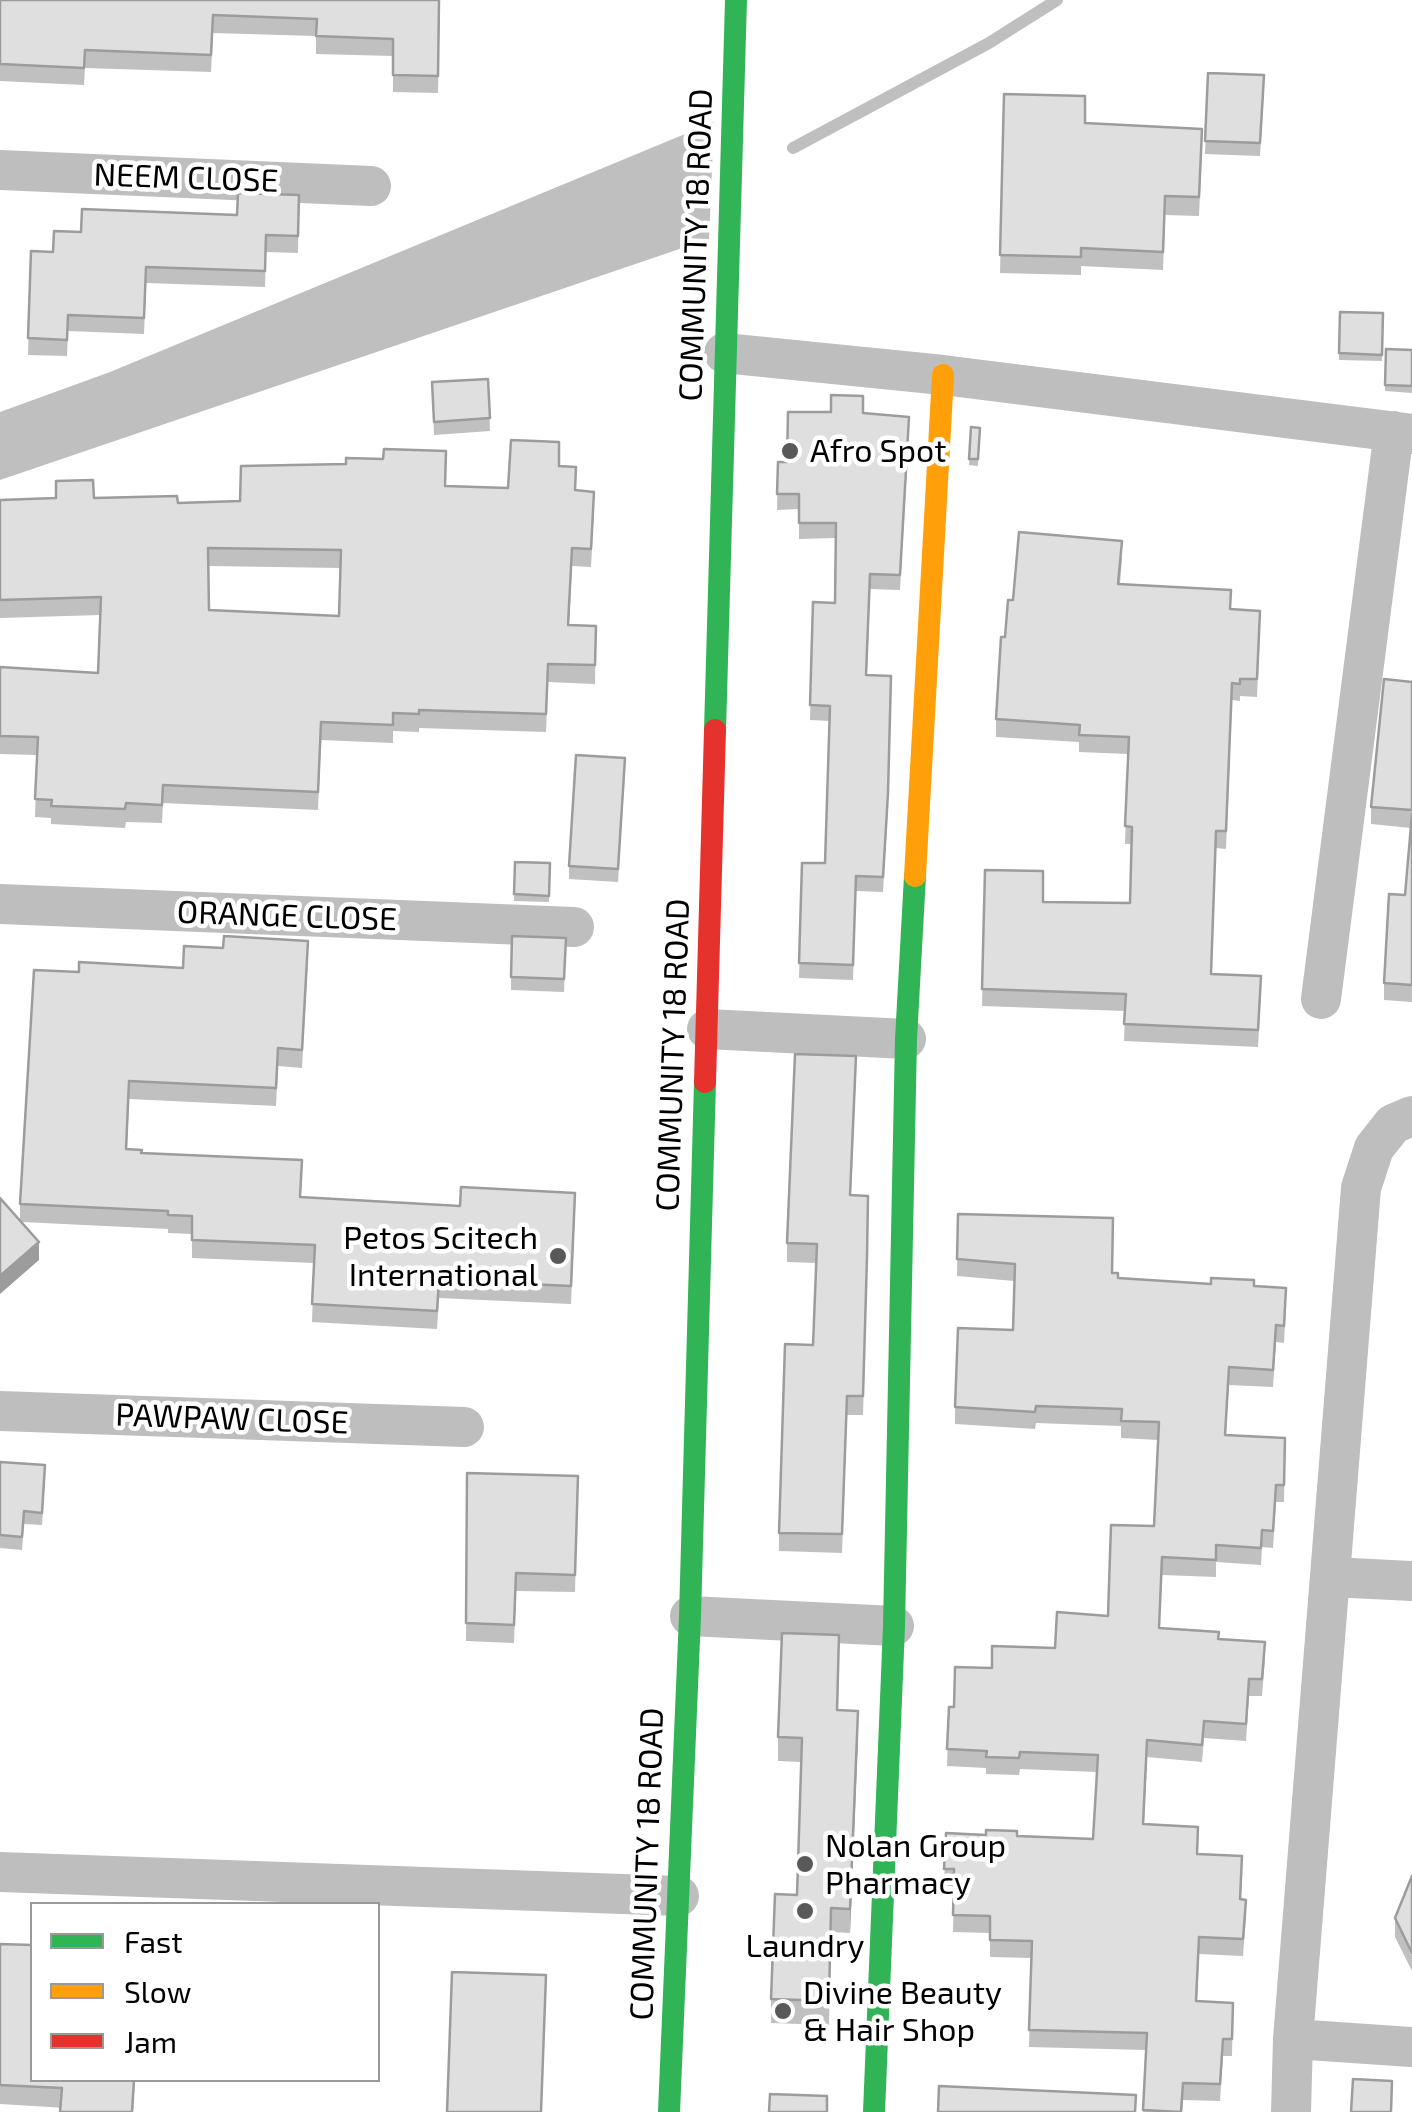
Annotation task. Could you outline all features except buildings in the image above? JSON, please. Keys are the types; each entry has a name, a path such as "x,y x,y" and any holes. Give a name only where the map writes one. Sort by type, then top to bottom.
{"main road":[{"name":"COMMUNITY 18 ROAD","path":"669,2112 690,1616 736,0"},
{"path":"874,2112 894,1626 906,1039 943,375"}],"street":[{"name":"NEEM CLOSE","path":"0,170 372,186"},
{"path":"724,353 943,375 1403,432 1320,1000"},
{"name":"ORANGE CLOSE","path":"0,904 574,927"},
{"path":"707,1029 906,1039"},
{"path":"1290,2112 1361,1188 1374,1148 1394,1124 1412,1116"},
{"name":"PAWPAW CLOSE","path":"0,1411 464,1427"},
{"path":"1331,1576 1412,1581"},
{"path":"690,1616 894,1626"},
{"path":"0,1872 678,1896"},
{"path":"1293,2039 1412,2047"}],"shaded area":[{"path":"714,122 709,239 0,480 0,412 110,372"}],"waterway":[{"path":"793,148 989,43 1057,0"}],"traffic: fast":[{"path":"715,730 736,0"},
{"path":"874,2112 894,1626 906,1039 915,876"},
{"path":"669,2112 690,1616 705,1082"}],"traffic: slow":[{"path":"915,876 943,375"}],"traffic: jam":[{"path":"705,1082 715,730"}],"place":[{"name":"Afro Spot","path":"790,451"},
{"name":"Petos Scitech International","path":"558,1256"},
{"name":"Nolan Group Pharmacy","path":"805,1864"},
{"name":"Laundry","path":"805,1911"},
{"name":"Divine Beauty & Hair Shop","path":"783,2011"}]}
